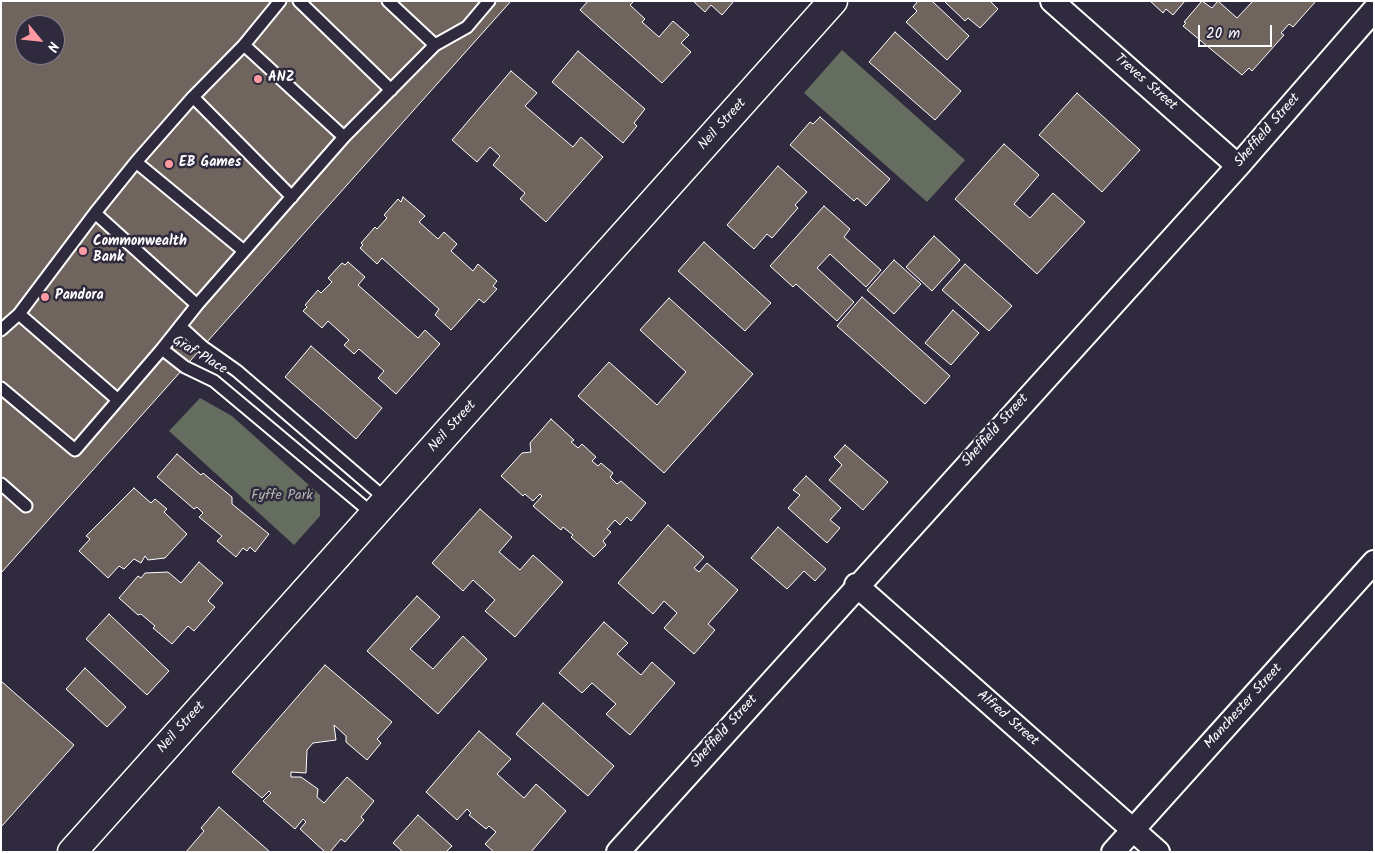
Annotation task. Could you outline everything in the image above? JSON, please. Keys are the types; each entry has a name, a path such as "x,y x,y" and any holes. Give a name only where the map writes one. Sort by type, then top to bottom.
{"main road":[{"name":"Neil Street","path":"72,852 833,1"}],"street":[{"name":"Treves Street","path":"1052,1 1238,166"},
{"name":"Sheffield Street","path":"618,852 856,585 1238,166 1374,10"},
{"name":"Manchester Street","path":"1113,852 1374,562"},
{"name":"Alfred Street","path":"856,585 1158,852"}],"lane":[{"path":"1,330 19,314 95,212 136,162 193,97 244,45 280,1"},
{"path":"299,1 391,90"},
{"path":"388,1 435,45"},
{"path":"162,349 197,305 344,137 435,45 467,27 489,1"},
{"path":"244,45 344,137"},
{"path":"193,97 292,197"},
{"path":"136,162 244,251"},
{"path":"95,212 197,305"},
{"path":"19,314 118,400"},
{"name":"Graf Place","path":"180,326 203,347 237,371 380,508"},
{"name":"Graf Place","path":"1,388 76,450 162,349 185,367 221,387 380,508"},
{"path":"1,484 26,506"}],"green space":[{"path":"842,50 965,160 927,202 804,93"},
{"name":"Fyffe Park","path":"200,398 232,416 320,495 320,516 294,545 169,431"}],"building":[{"path":"1,1 511,1 1,573"},
{"path":"588,1 634,1 630,5 645,19 642,22 659,37 673,21 689,35 681,43 691,52 662,83 580,10"},
{"path":"693,1 734,1 722,15 711,5 705,12"},
{"path":"918,1 932,1 969,36 947,60 906,22 917,11 913,7"},
{"path":"944,1 990,1 998,9 980,28 968,18 965,21"},
{"path":"1150,1 1185,1 1173,15 1166,9 1163,13"},
{"path":"1202,1 1212,8 1218,1 1237,18 1253,1 1316,1 1293,27 1289,24 1281,33 1284,35 1252,71 1249,68 1242,75 1183,26 1186,23 1184,22"},
{"path":"895,32 961,91 935,120 869,62"},
{"path":"578,51 645,109 634,123 637,126 623,143 552,82"},
{"path":"511,71 537,93 525,106 573,147 581,137 603,157 546,222 520,199 525,193 493,165 500,156 490,147 477,162 452,140"},
{"path":"1077,93 1140,150 1102,192 1039,135"},
{"path":"820,117 890,179 866,206 857,198 854,201 790,145 810,122 813,124"},
{"path":"1004,144 1039,175 1014,204 1030,218 1053,193 1085,222 1037,274 955,199"},
{"path":"778,166 807,192 795,205 798,208 772,238 767,234 754,249 727,225"},
{"path":"403,197 425,216 419,222 438,239 444,232 457,244 451,251 473,271 478,264 497,281 493,286 497,289 484,303 479,299 451,330 435,315 439,309 382,258 377,264 360,248 363,245 361,243 375,227 377,229 387,218 384,215 398,199 401,202"},
{"path":"824,206 850,229 844,237 881,270 866,287 830,254 817,268 854,302 837,321 796,284 793,287 770,266"},
{"path":"934,236 960,260 932,291 906,267"},
{"path":"704,242 771,303 745,331 678,271"},
{"path":"894,260 921,284 894,314 867,290"},
{"path":"348,262 365,277 358,285 418,338 425,330 440,344 396,394 378,378 384,371 359,349 354,354 344,345 349,340 328,321 322,328 303,311 307,307 305,305 318,290 321,293 332,282 328,278 342,263 345,265"},
{"path":"965,264 1012,306 989,331 942,290"},
{"path":"862,297 950,376 925,404 837,326"},
{"path":"669,298 753,374 664,473 578,396 609,362 657,405 686,372 640,330"},
{"path":"953,310 979,333 951,365 925,343"},
{"path":"311,346 382,408 356,439 285,377"},
{"path":"551,419 574,440 571,442 578,448 582,444 596,457 592,461 598,466 601,463 613,473 610,477 617,484 621,481 646,503 631,521 627,517 620,525 615,520 607,529 611,532 603,541 606,545 594,557 571,537 573,535 563,527 561,530 533,506 542,496 540,494 533,501 525,494 523,496 501,476 522,453 531,452 530,443"},
{"path":"845,445 888,482 863,510 829,480 842,465 834,457"},
{"path":"177,454 201,475 203,473 232,497 232,504 269,534 255,552 250,547 247,551 243,548 236,557 217,541 222,536 199,517 203,513 197,507 194,509 157,477"},
{"path":"806,476 841,508 830,520 840,528 827,543 788,508 800,495 793,490"},
{"path":"134,488 151,503 155,499 167,509 164,512 187,534 165,558 148,560 145,556 141,563 134,559 124,569 119,566 108,578 79,551 90,539 86,536"},
{"path":"480,509 512,537 499,552 520,570 533,555 563,582 515,637 485,611 495,600 473,580 463,591 432,563"},
{"path":"668,525 704,557 694,568 699,572 707,563 738,590 708,624 715,630 694,654 664,628 677,613 664,601 653,614 618,583"},
{"path":"778,527 826,569 815,581 804,571 787,589 751,558"},
{"path":"199,562 223,583 208,601 215,607 194,631 188,626 172,644 153,628 155,626 141,614 138,615 119,598 138,576 141,578 145,573 168,572 181,583"},
{"path":"417,596 440,617 410,649 433,669 463,636 487,659 438,714 367,651"},
{"path":"109,614 169,671 147,695 86,639"},
{"path":"604,622 628,643 617,654 641,675 652,662 675,683 630,735 606,714 616,704 592,683 582,693 559,673"},
{"path":"325,665 392,722 377,739 381,743 367,760 346,742 346,736 334,725 336,740 313,743 307,750 306,773 291,772 291,777 301,777 318,789 317,797 324,803 347,777 374,801 361,817 364,820 345,842 341,839 330,852 325,852 300,829 306,822 303,819 295,829 263,801 271,793 269,791 262,798 232,772"},
{"path":"85,668 126,707 107,727 66,689"},
{"path":"1,681 74,745 1,827"},
{"path":"543,703 614,766 588,796 516,734"},
{"path":"479,731 511,759 497,774 524,798 536,784 566,811 531,852 494,852 485,844 496,832 489,826 486,829 469,815 471,813 467,809 457,820 426,792"},
{"path":"219,807 270,852 186,852 204,831 201,828"},
{"path":"418,815 452,846 446,852 403,852 393,843"}],"place":[{"name":"ANZ","path":"258,79"},
{"name":"EB Games","path":"169,164"},
{"name":"Commonwealth Bank","path":"83,251"},
{"name":"Pandora","path":"45,297"}]}
